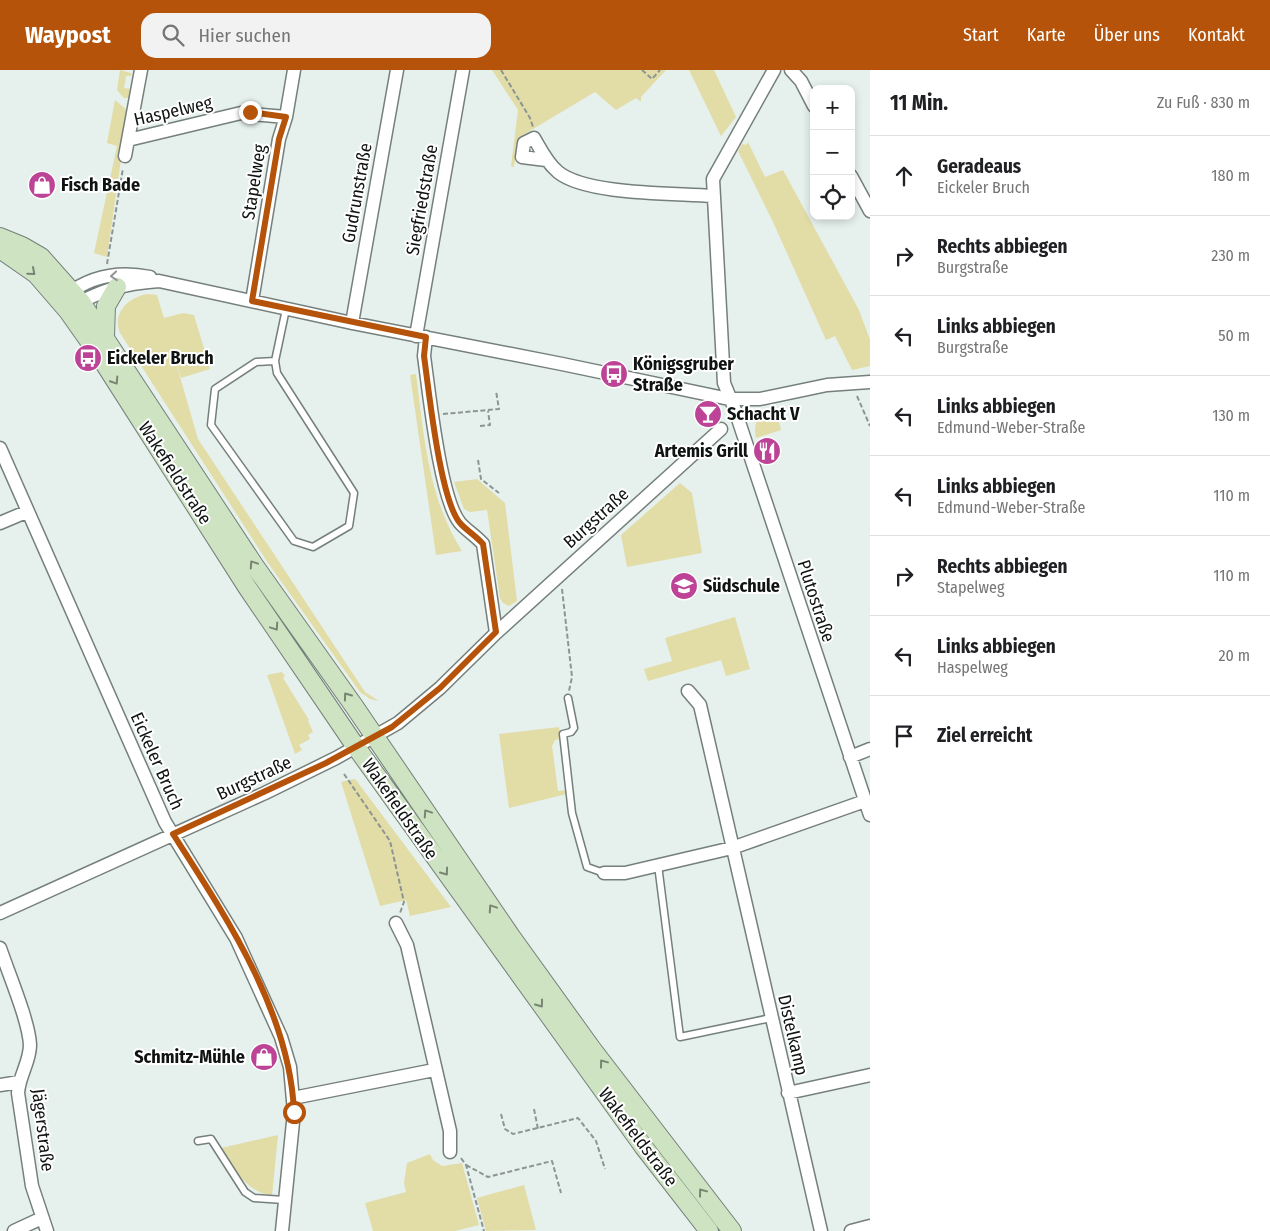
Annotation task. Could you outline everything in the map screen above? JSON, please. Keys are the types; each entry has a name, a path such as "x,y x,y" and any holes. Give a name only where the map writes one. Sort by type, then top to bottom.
{"main road":[{"path":"0,237 18,243 41,257 70,301"},
{"path":"0,249 70,301"},
{"path":"105,337 106,306 117,287"},
{"name":"Wakefieldstraße","path":"70,301 105,337 254,566 375,736 510,935 592,1049 732,1231"},
{"name":"Wakefieldstraße","path":"70,301 99,355 248,587 356,747 638,1138 709,1231"},
{"path":"692,1210 694,1231"}],"street":[{"path":"125,156 141,70"},
{"name":"Stapelweg","path":"252,301 279,139 286,117 294,70"},
{"name":"Gudrunstraße","path":"352,323 397,70"},
{"name":"Siegfriedstraße","path":"463,70 421,336 440,464 452,509 460,523 473,532 483,544 496,632"},
{"path":"729,400 722,370 712,196 716,172 774,70"},
{"path":"792,70 810,99"},
{"name":"Haspelweg","path":"128,140 241,113 286,117"},
{"path":"546,160 522,157 524,143 534,138 546,160 559,172 577,183 592,186 712,196"},
{"path":"855,183 870,211"},
{"path":"70,301 90,281 108,276 134,274 352,323 614,374 729,400 760,399 827,385 870,382"},
{"path":"70,301 117,287 140,282 159,281"},
{"name":"Plutostraße","path":"729,400 735,410 870,815"},
{"name":"Burgstraße","path":"0,913 265,793 356,747 398,723 427,699 496,632 721,429"},
{"name":"Eickeler Bruch","path":"0,448 26,512 165,822 228,923 250,964 284,1045 290,1067 294,1098 282,1231"},
{"path":"0,523 26,512"},
{"name":"Distelkamp","path":"688,691 700,706 821,1231"},
{"path":"850,757 870,749"},
{"path":"604,873 626,873 732,848 865,801"},
{"path":"396,923 407,945 434,1070 450,1130 450,1152"},
{"name":"Jägerstraße","path":"0,948 27,1028 30,1045 28,1060 19,1082 18,1093 32,1186 47,1231"},
{"path":"294,1098 434,1070"},
{"path":"788,1093 870,1075"},
{"path":"0,1085 19,1082"},
{"path":"14,1231 42,1218"},
{"path":"851,1231 870,1226"}],"lane":[{"path":"275,361 256,362 215,389 211,425 294,541 313,547 349,526 354,493 277,373 275,361 286,309"},
{"path":"568,698 574,728 571,732 563,734 572,813 587,867 604,873"},
{"path":"658,865 680,1037 771,1018"},
{"path":"198,1141 211,1139 245,1192 254,1198 284,1200"}],"path":[{"path":"501,70 530,118 534,138"},
{"path":"642,70 652,78 660,70"},
{"path":"107,264 125,156"},
{"path":"853,384 870,426"},
{"path":"433,416 470,410 474,413 499,410 496,391"},
{"path":"480,426 490,425 488,411"},
{"path":"478,460 481,479 499,493"},
{"path":"560,574 572,677 568,698"},
{"path":"344,774 390,841 404,902 396,923"},
{"path":"534,1109 538,1129"},
{"path":"501,1114 505,1129 513,1134 578,1118 596,1141 605,1170"},
{"path":"450,1152 462,1158 466,1165 484,1231"},
{"path":"466,1165 488,1177 552,1161 561,1192"}],"shaded area":[{"path":"120,70 131,73 131,76 126,76 124,88 132,89 129,98 124,98 117,90"},
{"path":"492,70 666,70 641,97 641,102 636,98 616,110 595,92 518,138 514,167 511,166 518,110"},
{"path":"689,70 714,70 736,117 721,136"},
{"path":"115,100 128,111 107,257 94,253 117,146 107,143"},
{"path":"748,142 765,177 783,170 859,310 870,340 870,366 852,370 835,336 826,340 773,222 738,151 742,144 746,145"},
{"path":"148,294 157,295 164,318 183,313 194,315 210,369 181,378 172,349 198,439 365,692 379,701 370,699 360,692 268,563 120,333 118,319 124,307 128,302"},
{"path":"416,374 429,466 442,510 462,551 436,555 410,375"},
{"path":"776,408 781,430 756,438 755,427 759,418 766,412"},
{"path":"477,479 505,503 517,601 509,606 503,603 500,598 487,510 470,512 464,509 454,482"},
{"path":"680,483 692,493 702,553 627,567 621,535"},
{"path":"735,617 750,669 726,676 721,660 648,681 644,669 672,661 665,638"},
{"path":"282,672 285,676 283,678 309,720 313,732 308,735 310,739 299,745 302,750 295,754 267,675"},
{"path":"559,727 561,739 555,740 552,746 558,791 567,790 567,794 509,808 499,734"},
{"path":"354,779 451,907 410,916 406,900 380,906 341,782"},
{"path":"278,1135 272,1196 248,1184 236,1171 221,1148"},
{"path":"430,1154 433,1160 442,1166 462,1163 479,1225 455,1231 373,1231 365,1203 406,1192 404,1183 407,1163"},
{"path":"524,1185 536,1230 486,1231 477,1198"}],"place":[{"name":"Fisch Bade","path":"42,185"},
{"name":"Eickeler Bruch","path":"88,358"},
{"name":"Königsgruber Straße","path":"614,374"},
{"name":"Schacht V","path":"708,414"},
{"name":"Artemis Grill","path":"767,451"},
{"name":"Südschule","path":"684,586"},
{"name":"Schmitz-Mühle","path":"264,1057"}],"route":[{"path":"250,112 286,117 279,139 252,301 426,337 424,356 440,464 452,509 460,523 473,532 483,544 496,632 440,688 392,727 336,758 265,793 173,834 228,923 250,964 274,1019 287,1053 293,1087 294,1112"}]}
